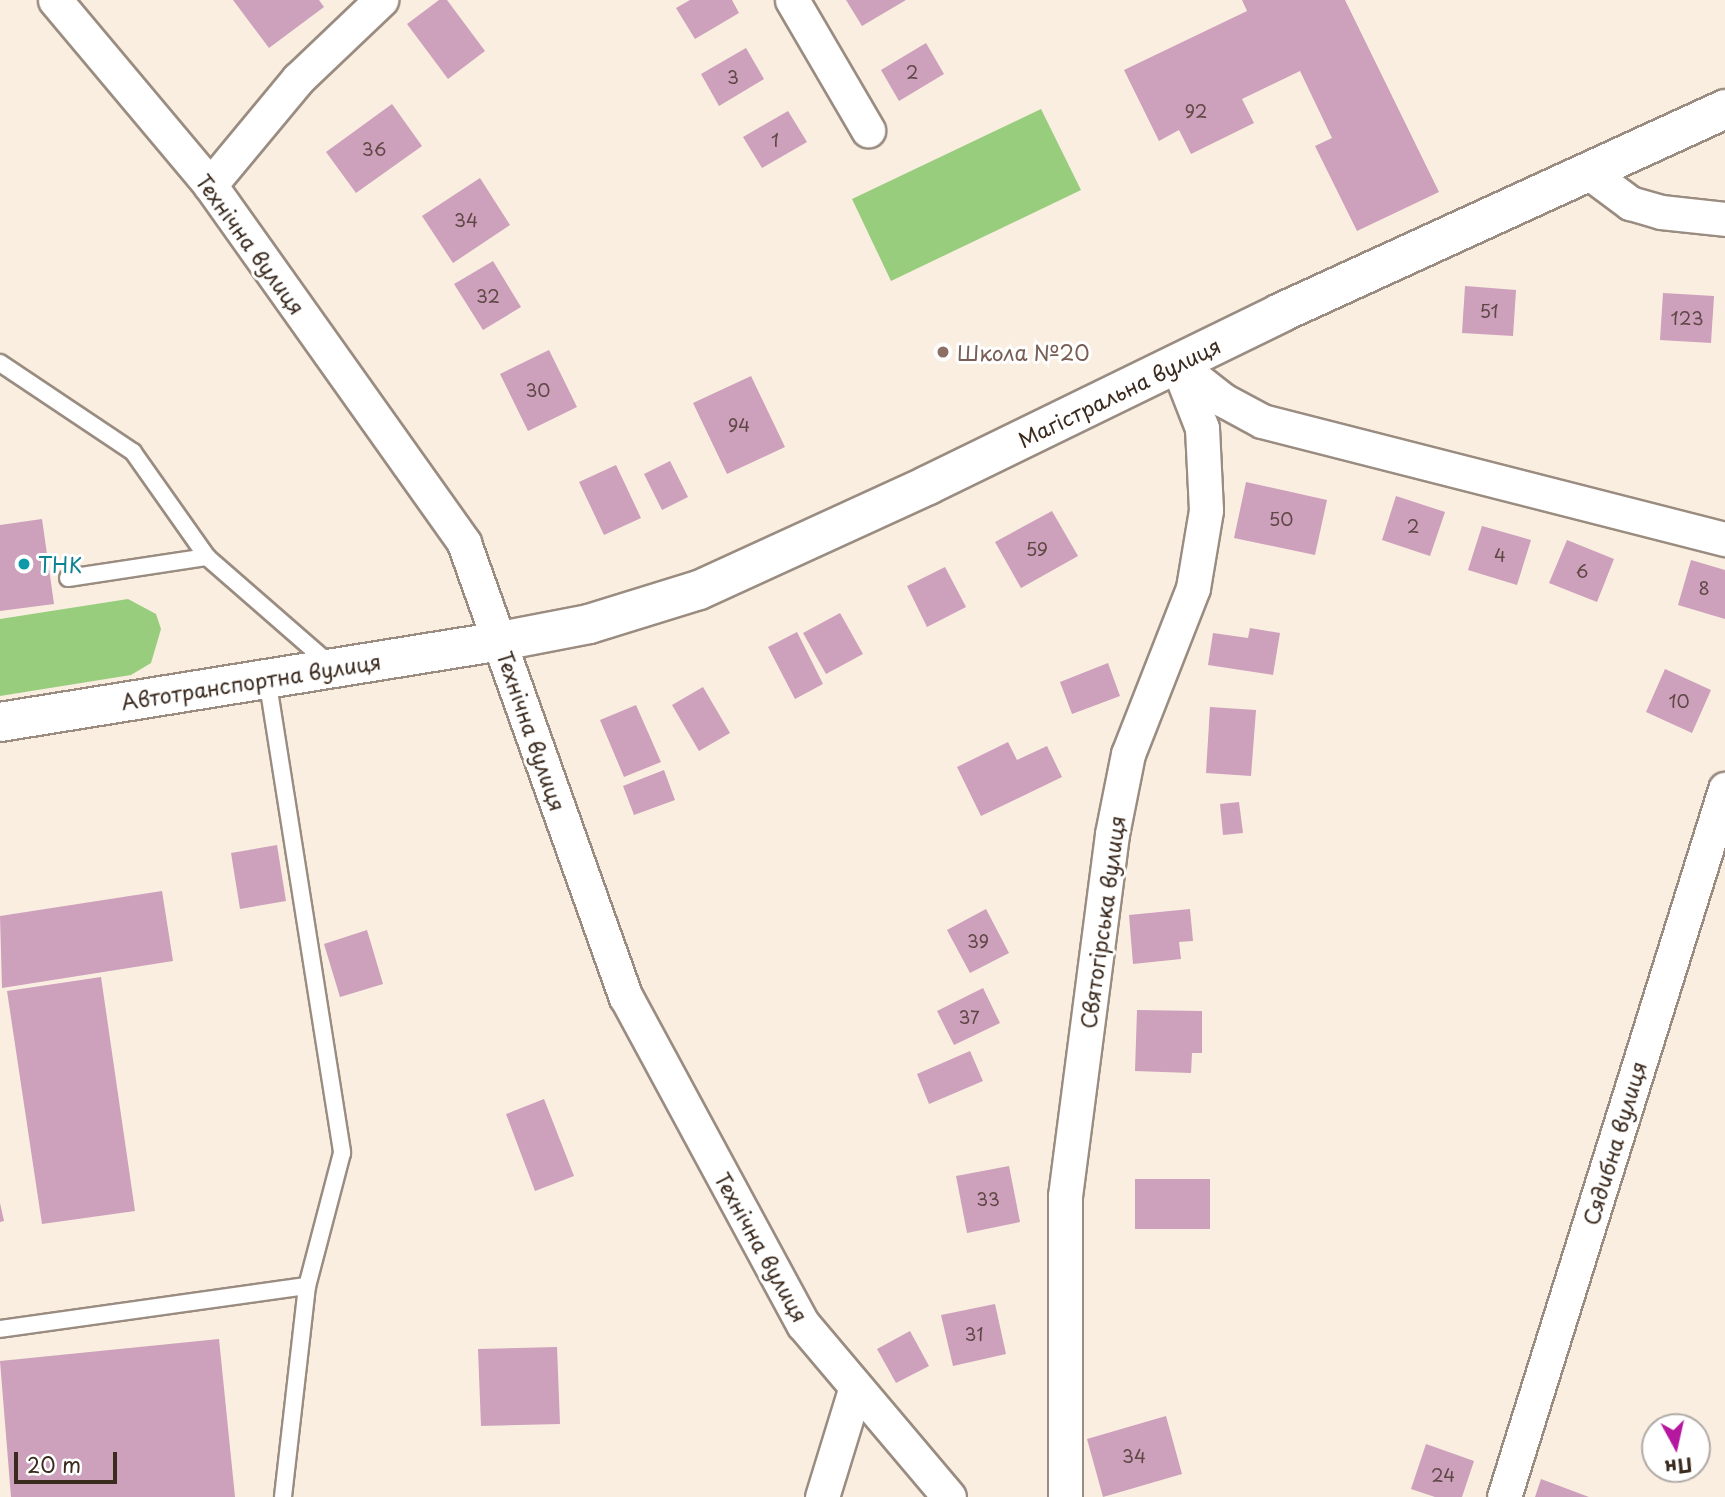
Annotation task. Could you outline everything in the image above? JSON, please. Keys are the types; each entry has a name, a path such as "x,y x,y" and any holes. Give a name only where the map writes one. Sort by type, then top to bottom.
{"main road":[{"name":"Магістральна вулиця","path":"501,641 589,624 699,590 1725,109"},
{"name":"Автотранспортна вулиця","path":"0,722 501,641"}],"street":[{"name":"Технічна вулиця","path":"55,0 210,185 464,543 626,997 803,1324 855,1390 948,1497"},
{"path":"210,185 298,79 381,0"},
{"path":"792,0 868,130"},
{"path":"1591,174 1630,203 1661,212 1725,219"},
{"path":"1177,364 1223,400 1262,421 1725,538"},
{"name":"Святогірська вулиця","path":"1065,1497 1065,1196 1112,834 1128,754 1193,588 1206,510 1202,428 1177,364"},
{"name":"Сядибна вулиця","path":"1504,1497 1725,789"},
{"path":"822,1497 855,1390"}],"lane":[{"path":"0,363 133,453 207,557 333,667"},
{"path":"68,578 207,557"},
{"path":"267,678 342,1153 307,1286 283,1497"},
{"path":"0,1329 307,1286"}],"green space":[{"path":"1041,109 1081,190 891,281 852,199"},
{"path":"128,599 156,614 161,629 151,663 131,675 0,696 0,619"}],"building":[{"path":"233,0 319,0 324,7 269,48"},
{"path":"439,0 447,0 485,51 448,79 407,24"},
{"path":"690,0 732,0 739,13 695,39 676,8"},
{"path":"846,0 906,0 862,26"},
{"path":"1242,0 1345,0 1439,192 1357,231 1315,146 1332,138 1300,71 1242,99 1254,123 1191,154 1179,130 1159,141 1124,70 1247,11"},
{"path":"926,43 944,74 899,101 881,70"},
{"path":"746,48 764,79 719,106 701,74"},
{"path":"392,104 422,146 356,193 326,152"},
{"path":"788,111 807,142 762,168 743,137"},
{"path":"480,178 510,225 453,263 422,216"},
{"path":"493,261 521,307 483,330 454,284"},
{"path":"1465,286 1516,290 1513,336 1462,333"},
{"path":"1663,293 1714,296 1711,343 1660,340"},
{"path":"549,350 577,407 528,431 500,374"},
{"path":"751,376 785,447 727,474 693,403"},
{"path":"670,461 688,497 662,510 644,474"},
{"path":"616,465 641,518 604,535 579,482"},
{"path":"1246,482 1327,500 1315,555 1234,538"},
{"path":"1396,496 1445,512 1430,556 1382,540"},
{"path":"1052,511 1078,556 1021,588 995,542"},
{"name":"ТНК","path":"42,519 54,604 0,611 0,525"},
{"path":"1482,526 1531,540 1517,585 1468,570"},
{"path":"1567,540 1614,559 1597,602 1549,583"},
{"path":"1691,560 1725,570 1725,619 1678,605"},
{"path":"945,567 966,607 927,627 907,586"},
{"path":"840,613 863,654 826,674 803,633"},
{"path":"1250,628 1280,633 1273,675 1208,665 1213,633 1248,638"},
{"path":"797,632 823,684 795,699 768,647"},
{"path":"1108,663 1120,696 1072,714 1060,682"},
{"path":"1665,669 1711,690 1692,733 1646,712"},
{"path":"703,687 730,733 699,751 672,705"},
{"path":"636,705 661,762 624,777 600,720"},
{"path":"1210,707 1256,710 1251,776 1206,773"},
{"path":"1008,742 1017,760 1047,746 1062,777 981,816 957,767"},
{"path":"664,770 675,800 634,815 623,786"},
{"path":"1239,802 1243,833 1223,835 1220,804"},
{"path":"277,845 286,901 240,909 231,853"},
{"path":"162,891 173,961 2,988 0,916"},
{"path":"986,909 1009,953 970,973 947,930"},
{"path":"1190,909 1193,941 1179,942 1181,959 1133,964 1129,915"},
{"path":"367,930 383,984 340,997 324,944"},
{"path":"101,977 135,1211 42,1224 7,991"},
{"path":"983,988 1000,1023 954,1045 937,1011"},
{"path":"1137,1010 1202,1011 1202,1053 1192,1053 1191,1073 1135,1071"},
{"path":"970,1051 983,1081 929,1104 917,1074"},
{"path":"544,1099 574,1176 535,1191 506,1114"},
{"path":"1009,1166 1020,1222 967,1233 956,1176"},
{"path":"1135,1179 1210,1179 1210,1229 1135,1229"},
{"path":"0,1203 4,1221 0,1222"},
{"path":"995,1304 1006,1354 953,1366 941,1315"},
{"path":"910,1331 929,1366 896,1383 877,1349"},
{"path":"219,1339 235,1497 11,1497 0,1361"},
{"path":"557,1347 560,1424 481,1426 478,1349"},
{"path":"1166,1416 1182,1474 1103,1497 1087,1439"},
{"path":"1426,1444 1474,1461 1462,1497 1435,1497 1411,1489"},
{"path":"1541,1479 1589,1497 1535,1497"}],"place":[{"name":"Школа №20","path":"943,352"},
{"name":"ТНК","path":"24,564"}]}
